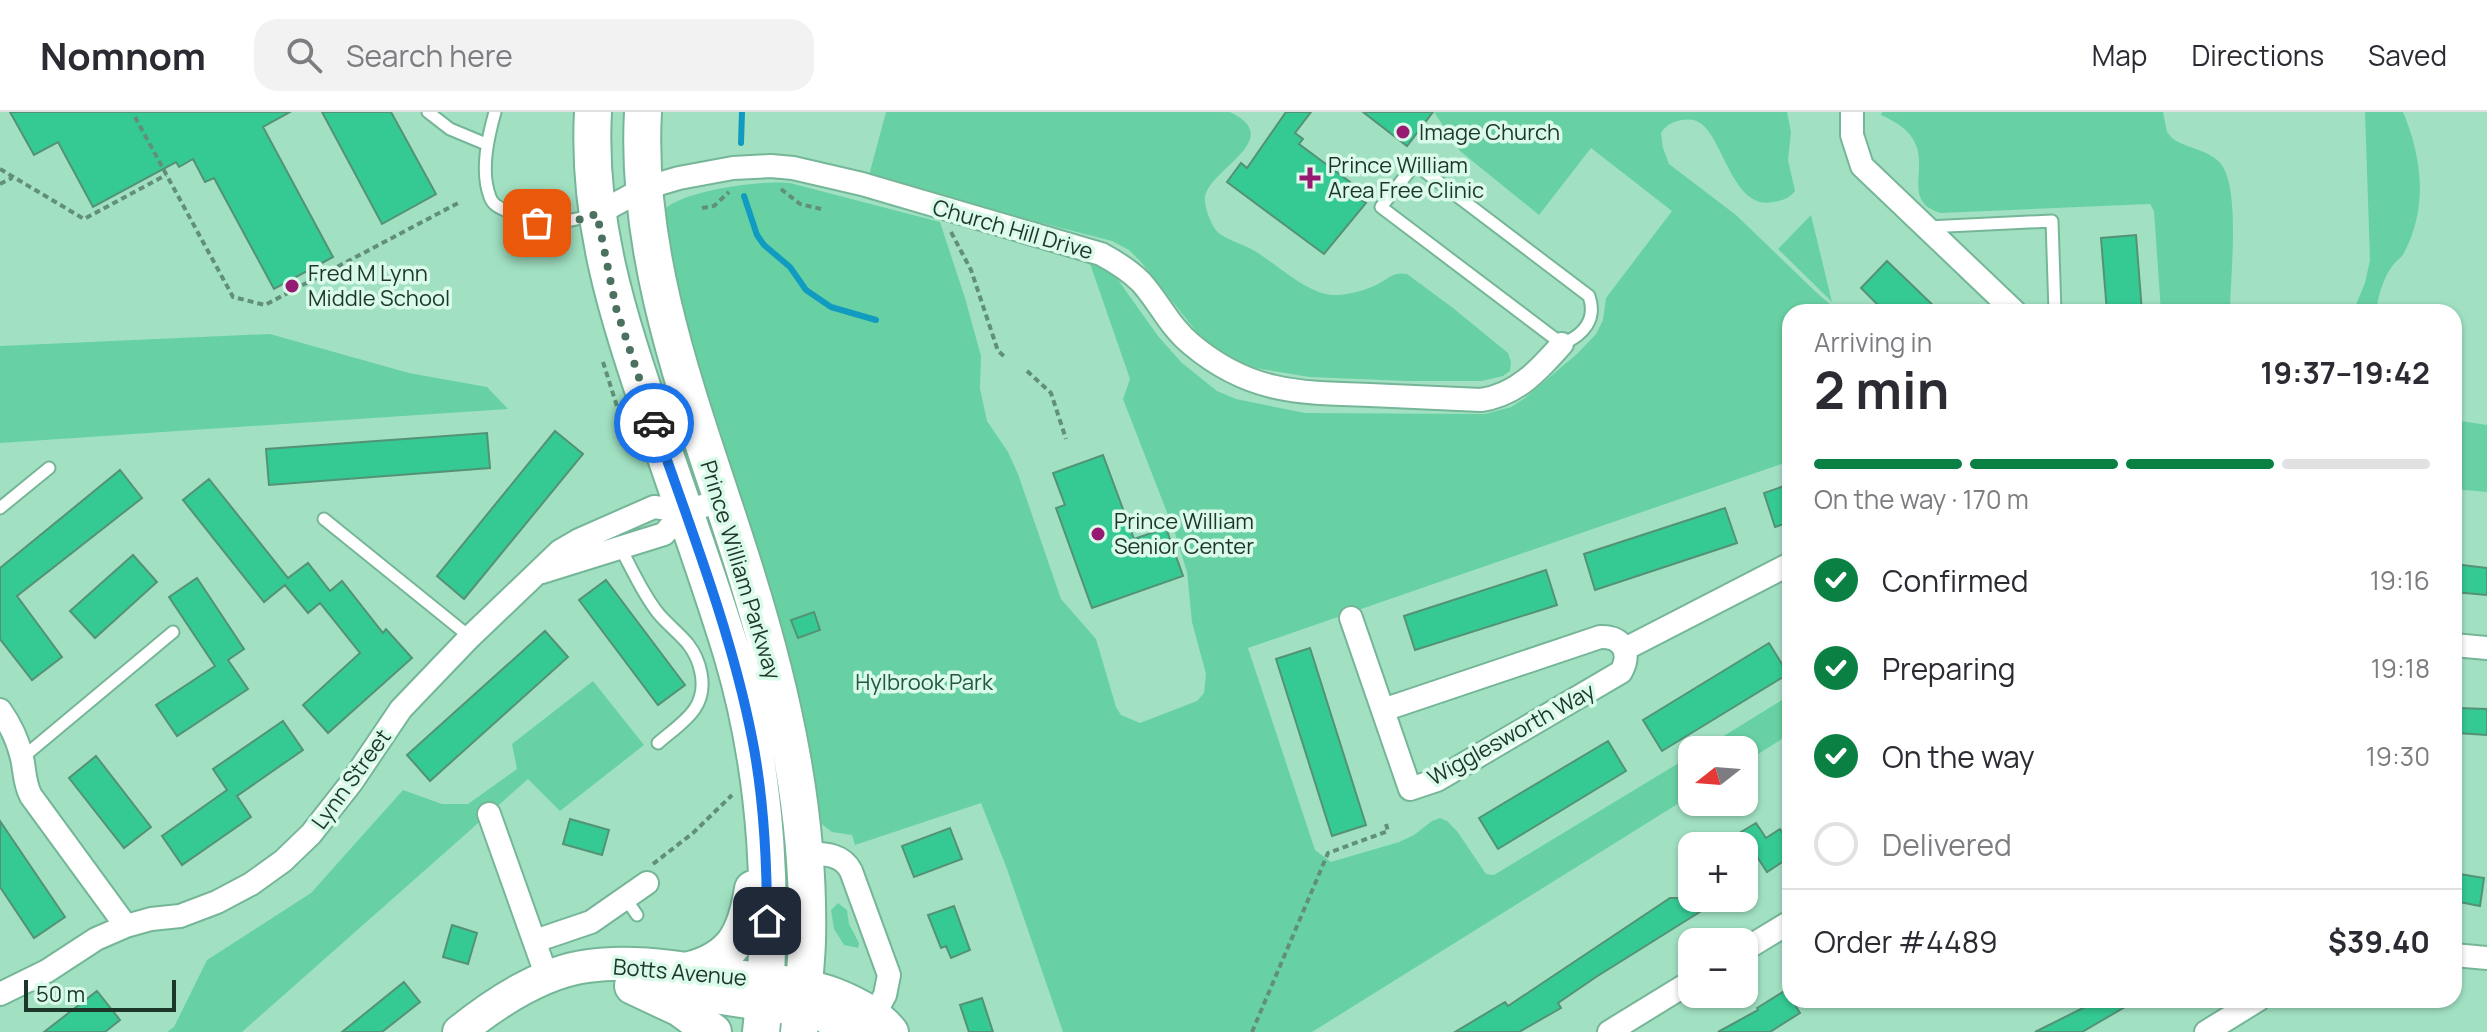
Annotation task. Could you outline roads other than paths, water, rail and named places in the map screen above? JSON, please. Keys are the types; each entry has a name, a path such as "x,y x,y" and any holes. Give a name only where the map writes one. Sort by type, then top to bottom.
{"main road":[{"name":"Prince William Parkway","path":"593,112 597,214 616,308 741,689 753,740 748,820 766,874 763,1005"},
{"name":"Prince William Parkway","path":"643,112 645,188 662,300 675,355 763,629 785,720 798,792 807,943 801,1009"},
{"path":"690,970 718,957 744,931 748,919 748,820"},
{"path":"633,986 680,1008 713,1032"}],"street":[{"path":"1852,112 1854,145 1862,166 2007,304"},
{"name":"Church Hill Drive","path":"597,214 645,188 733,168 793,168 862,184 1101,254 1121,265 1139,281 1188,342 1212,361 1268,387 1298,393 1493,398 1506,394 1525,381 1562,344"},
{"name":"Lynn Street","path":"0,994 47,971 96,939 151,919 180,916 217,902 251,884 283,861 311,834 351,783 401,709 470,637 560,551 654,507 684,511 722,501"},
{"name":"Lynn Street","path":"539,573 664,534 684,511"},
{"path":"1383,710 1600,637 1619,641 1625,649 1782,568"},
{"name":"Wigglesworth Way","path":"1351,618 1410,789 1437,780 1621,672 1626,663 1625,649"},
{"path":"2462,646 2487,648"},
{"path":"0,710 15,736 25,785 31,796 126,926"},
{"path":"489,814 547,977"},
{"path":"763,1005 801,1009 837,995 874,1026 885,995 889,975 851,871 844,860 804,853"},
{"path":"535,941 632,907 647,875"},
{"path":"1758,941 1782,927"},
{"path":"2462,956 2487,958"},
{"name":"Botts Avenue","path":"459,1032 489,1009 547,977 587,966 690,970 763,1005"},
{"name":"Botts Avenue","path":"547,977 763,1005"},
{"path":"1609,1032 1678,990"},
{"path":"2206,1032 2245,1008"}],"lane":[{"path":"428,112 441,124 486,144"},
{"path":"495,112 486,144 489,191 495,205 537,223 568,223 597,214"},
{"path":"1415,164 1589,296 1592,308 1589,323 1581,333 1562,344 1381,207 1415,164"},
{"path":"1926,227 2052,221 2055,304"},
{"path":"0,508 49,468"},
{"path":"324,519 470,637"},
{"path":"609,526 659,614 691,647 702,676 700,703 658,743"},
{"path":"22,759 173,632"}],"waterway":[{"path":"741,143 742,112"},
{"path":"744,196 757,235 790,267 806,290 831,307 876,320"}],"place":[{"name":"Image Church","path":"1403,132"},
{"name":"Prince William Area Free Clinic","path":"1310,178"},
{"name":"Fred M Lynn Middle School","path":"292,286"},
{"name":"Prince William Senior Center","path":"1098,534"}],"park label":[{"name":"Hylbrook Park","path":"924,682"}]}
